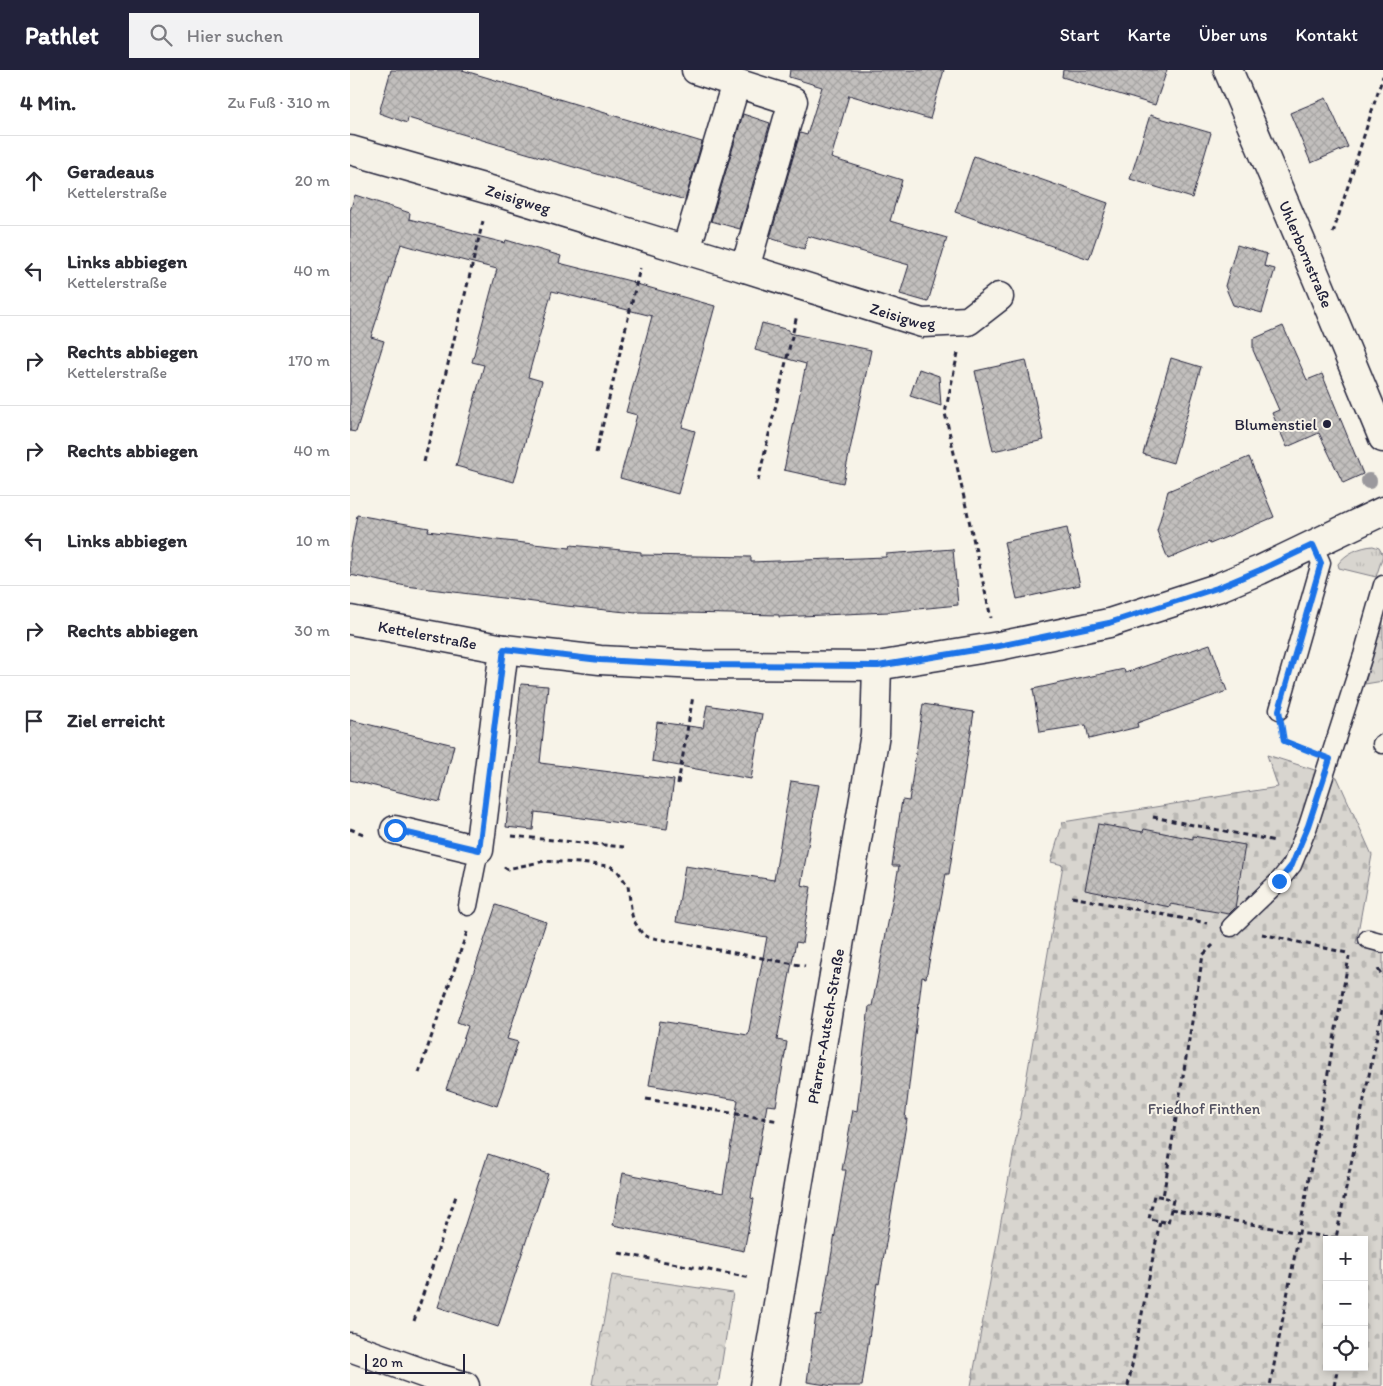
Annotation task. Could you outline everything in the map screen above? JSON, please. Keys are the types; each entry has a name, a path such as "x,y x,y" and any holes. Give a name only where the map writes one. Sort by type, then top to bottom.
{"street":[{"path":"696,70 793,102 745,268"},
{"name":"Uhlerbornstraße","path":"1228,70 1383,438"},
{"path":"686,250 736,83"},
{"name":"Zeisigweg","path":"350,150 490,190 922,323 968,321 999,297"},
{"name":"Kettelerstraße","path":"350,620 504,649 600,660 698,665 878,666 999,646 1109,623 1217,588 1260,570 1383,511"},
{"path":"395,830 479,847 504,649"},
{"name":"Pfarrer-Autsch-Straße","path":"764,1386 875,734 878,666"},
{"path":"350,1347 432,1381 465,1386"}],"lane":[{"path":"1279,710 1321,563 1313,545"},
{"path":"1231,927 1279,881 1292,865 1308,826 1330,759 1383,585"},
{"path":"468,906 479,847"}],"path":[{"path":"1330,241 1383,76"},
{"path":"424,462 484,217"},
{"path":"596,453 641,265"},
{"path":"758,481 797,314"},
{"path":"958,352 944,413 991,619"},
{"path":"678,784 693,692"},
{"path":"1279,710 1284,741 1330,759"},
{"path":"1153,817 1300,845"},
{"path":"479,847 624,847"},
{"path":"479,847 507,868 545,861 610,866 617,870 628,886 632,915 643,935 806,966"},
{"path":"1072,897 1231,927 1350,954 1270,1386"},
{"path":"419,1073 474,909 468,906"},
{"path":"1163,1198 1203,955 1231,927"},
{"path":"1374,965 1383,977"},
{"path":"1336,1236 1383,1006"},
{"path":"646,1099 780,1122"},
{"path":"414,1321 457,1193"},
{"path":"1154,1195 1163,1198 1173,1200 1168,1223 1149,1219 1154,1195"},
{"path":"1171,1209 1323,1236"},
{"path":"1128,1386 1160,1221"},
{"path":"619,1253 754,1278"},
{"path":"1334,1386 1337,1371"}],"green space":[{"path":"1373,546 1379,548 1383,555 1376,577 1339,568 1338,564 1349,554 1358,549"},
{"path":"1383,618 1383,681 1365,684"},
{"name":"Friedhof Finthen","path":"1267,755 1337,777 1372,855 1356,943 1383,953 1382,1386 971,1386 1063,865 1051,862 1063,822 1278,787"},
{"path":"612,1275 733,1293 718,1386 597,1386 592,1384"}],"building":[{"path":"391,70 462,70 702,142 685,200 408,118 407,123 379,113"},
{"path":"790,70 944,70 930,119 849,95 831,158 902,180 890,221 947,238 928,302 900,294 909,265 808,236 804,249 770,238 800,133 807,135 822,87 789,77"},
{"path":"1063,70 1167,70 1155,105 1062,77"},
{"path":"1326,98 1348,147 1311,163 1290,113"},
{"path":"743,114 770,123 740,229 711,221"},
{"path":"1150,115 1211,133 1192,198 1130,179"},
{"path":"974,156 1108,203 1089,259 955,212"},
{"path":"355,195 410,213 409,219 505,243 506,240 561,256 559,263 634,282 715,306 682,427 695,431 678,494 620,478 637,415 626,412 652,316 552,291 528,377 542,381 514,482 456,466 484,365 472,362 497,269 401,244 371,337 384,341 356,432 350,431 350,211"},
{"path":"1237,245 1267,254 1264,266 1275,269 1262,313 1233,305 1225,286"},
{"path":"762,323 789,330 789,333 871,350 843,483 784,470 806,364 755,350"},
{"path":"1283,326 1307,380 1322,374 1363,474 1343,483 1319,433 1287,447 1272,413 1279,410 1253,350 1253,339"},
{"path":"1171,358 1201,367 1173,463 1143,454"},
{"path":"1026,360 1044,440 993,451 975,371"},
{"path":"919,369 939,376 941,406 910,396"},
{"path":"1249,457 1274,517 1210,544 1209,542 1168,559 1157,531 1168,491"},
{"path":"357,515 429,528 428,531 497,540 570,548 571,545 641,552 641,555 751,557 751,562 886,557 886,554 953,549 958,605 888,612 779,617 779,615 636,613 406,586 350,575 350,553"},
{"path":"1067,528 1080,585 1017,599 1004,542"},
{"path":"1210,644 1227,691 1137,723 1138,727 1089,739 1086,725 1040,732 1033,689 1124,669 1125,673"},
{"path":"521,684 548,686 540,763 674,780 667,829 535,812 533,830 506,827"},
{"path":"923,704 974,712 949,874 946,874 926,978 922,977 905,1119 907,1119 879,1284 877,1283 862,1386 833,1386 807,1382 816,1315 821,1316 846,1170 842,1170 853,1110 857,1111 869,1006 872,1006 899,866 892,866 902,800 909,801"},
{"path":"707,705 762,714 751,779 652,761 657,722 703,728"},
{"path":"350,720 454,745 440,802 350,780"},
{"path":"791,781 819,785 801,885 811,887 802,943 796,942 777,1040 787,1042 776,1106 767,1105 751,1198 754,1199 744,1251 613,1225 623,1173 723,1193 738,1100 649,1085 660,1021 748,1035 767,937 676,922 685,866 774,880"},
{"path":"1098,824 1143,832 1144,829 1193,839 1193,836 1245,845 1235,908 1229,914 1170,904 1170,907 1085,890"},
{"path":"496,905 546,922 507,1039 518,1042 497,1106 446,1089 468,1026 457,1022"},
{"path":"488,1154 548,1174 498,1327 438,1307"}],"place":[{"name":"Blumenstiel","path":"1327,424"}],"route":[{"path":"395,830 479,850 504,649 600,660 698,665 878,666 999,646 1109,623 1217,588 1313,545 1321,563 1279,710 1284,741 1330,759 1308,826 1292,865 1279,881"}]}
